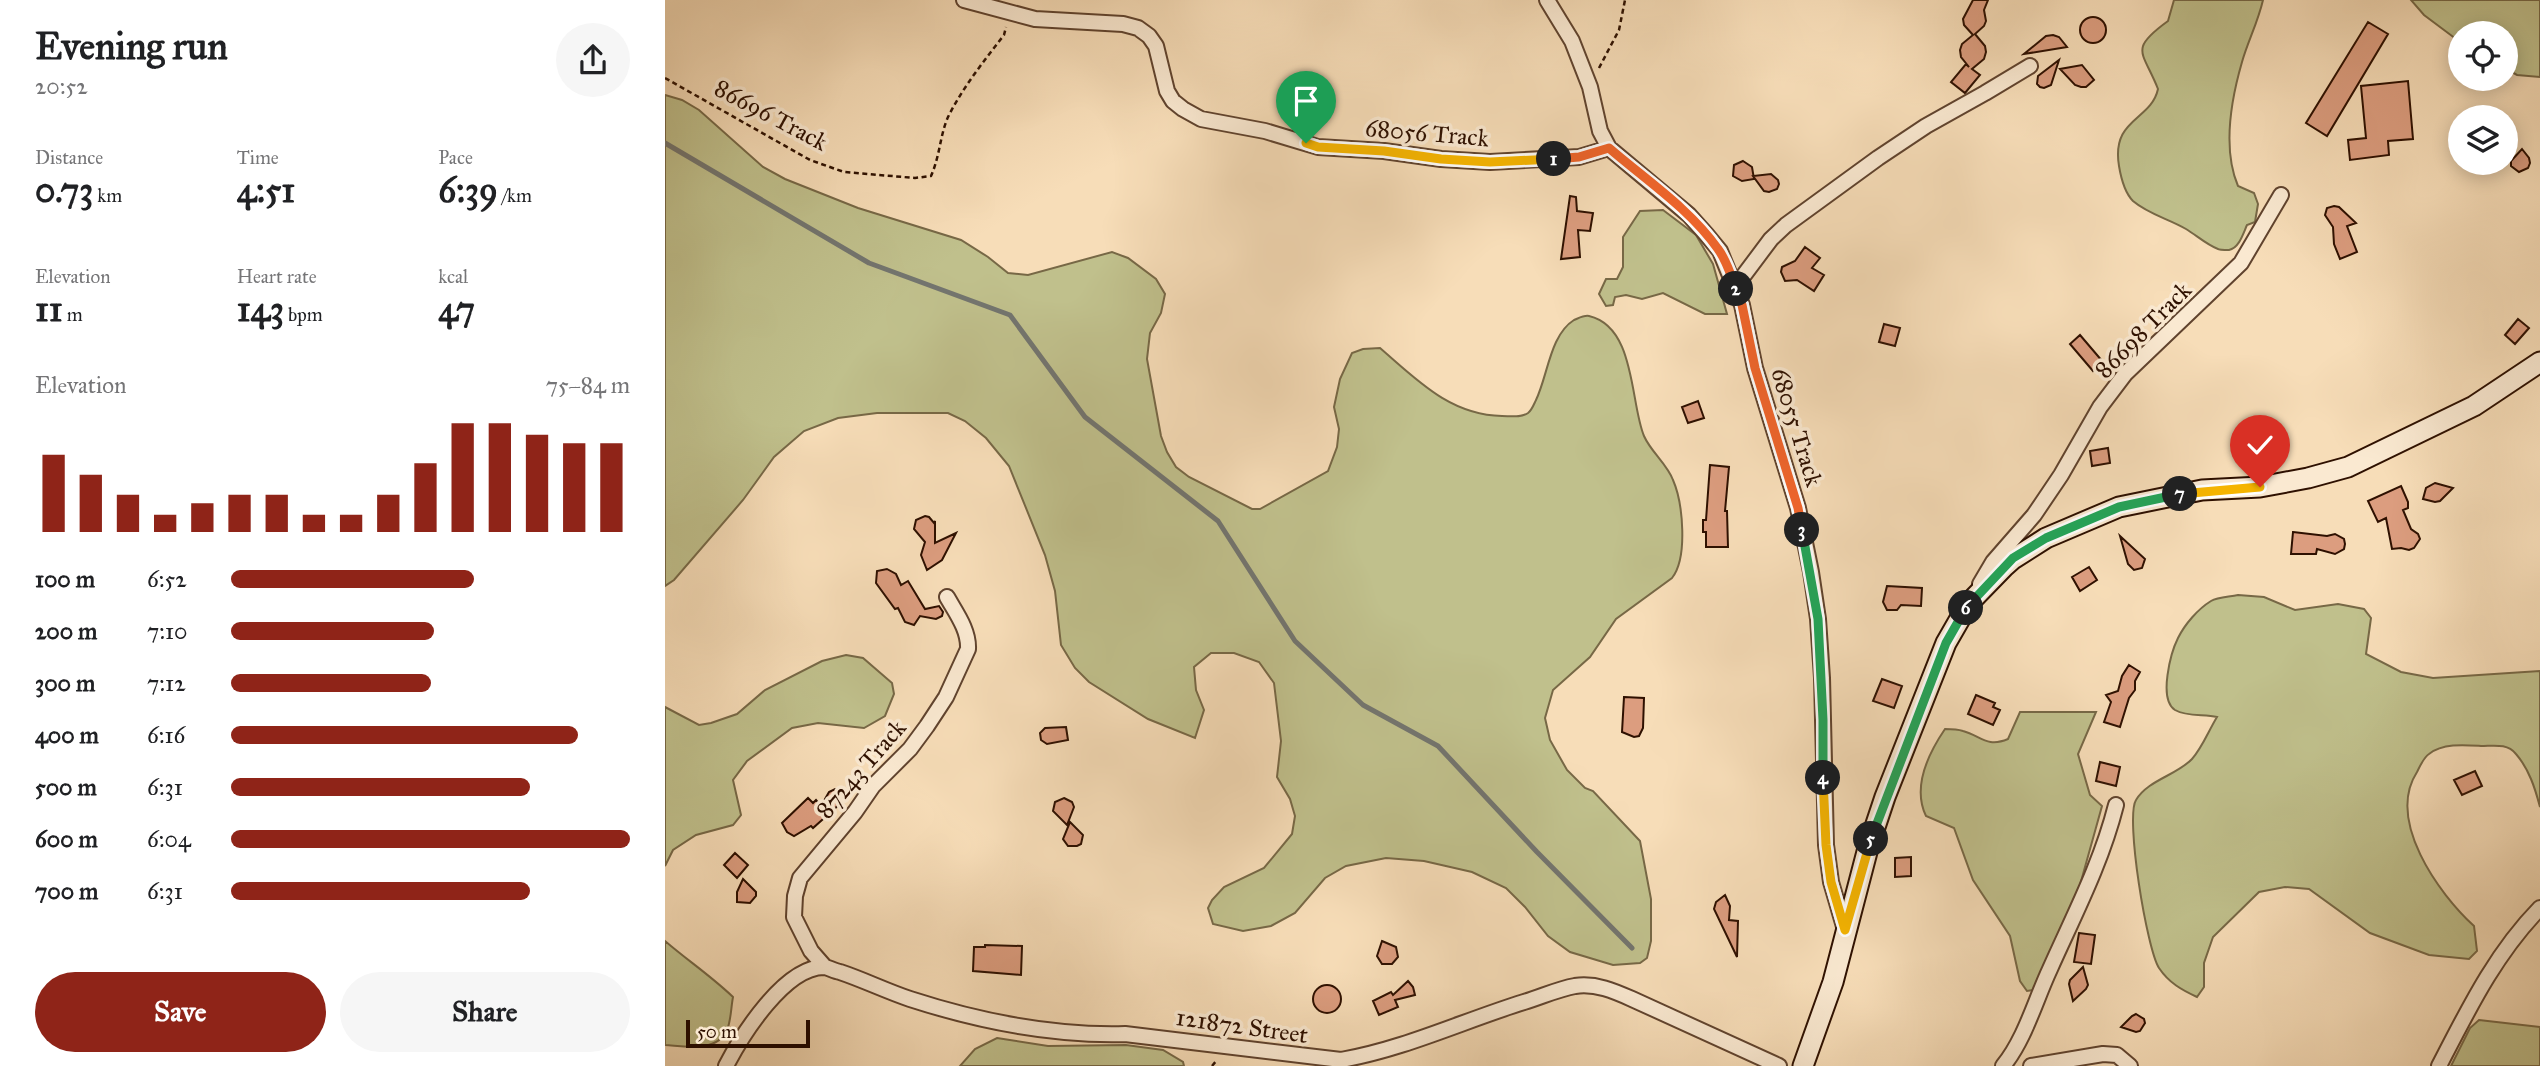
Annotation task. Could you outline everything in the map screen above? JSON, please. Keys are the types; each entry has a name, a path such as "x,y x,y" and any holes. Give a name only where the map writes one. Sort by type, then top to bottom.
{"street":[{"name":"68056 Track","path":"964,0 1035,19 1123,24 1138,28 1149,36 1156,46 1167,91 1173,102 1183,109 1201,119 1265,131 1318,147 1490,162 1579,157 1609,148"},
{"name":"68055 Track","path":"1547,0 1572,41 1590,87 1600,131 1609,148 1689,215 1706,233 1720,251 1742,305 1766,404 1798,508 1811,572 1818,619 1822,678 1822,768 1826,845 1831,882 1845,930"},
{"path":"1735,287 1771,239 1786,225 1926,126 2029,65"},
{"name":"86698 Track","path":"1969,603 1993,562 2034,515 2061,475 2100,407 2125,374 2241,263 2281,195"},
{"path":"1803,1066 1833,982 1854,891 1885,797 1946,643 1969,603 2013,558 2046,538 2119,507 2202,490 2260,487 2347,467 2474,406 2540,362"},
{"name":"87243 Track","path":"825,967 811,951 794,917 795,896 800,878 873,786 910,749 946,697 968,649 969,640 947,597"},
{"path":"2003,1066 2021,1035 2087,891 2106,843 2116,805"},
{"path":"2439,1066 2495,963 2540,908"},
{"path":"726,1066 748,1031 790,980 808,971 825,967"},
{"name":"121872 Street","path":"825,967 908,998 1011,1026 1065,1033 1125,1034 1341,1060 1361,1057 1565,989 1591,986 1608,989 1632,999 1779,1066"},
{"path":"2031,1066 2103,1054 2117,1055 2130,1066"}],"path":[{"path":"1590,87 1619,30 1625,0"},
{"name":"86696 Track","path":"665,78 810,160 844,172 915,178 931,176 939,160 947,120 967,85 1004,35 1010,13"}],"green space":[{"path":"2174,0 2263,0 2238,77 2229,140 2238,186 2254,193 2258,204 2255,222 2247,225 2238,244 2229,250 2220,250 2186,229 2139,206 2128,194 2120,171 2118,150 2121,138 2126,129 2148,108 2158,89 2144,58 2143,45 2168,21"},
{"path":"2411,0 2540,0 2540,77 2518,75 2518,21 2448,21 2448,33 2424,15"},
{"path":"665,95 682,100 699,110 763,167 785,179 858,208 961,240 1008,273 1028,275 1112,252 1128,258 1156,279 1165,294 1161,313 1150,333 1147,359 1161,436 1167,452 1176,467 1189,477 1252,509 1260,509 1328,471 1337,447 1339,429 1334,407 1340,379 1352,353 1380,348 1435,394 1450,402 1483,414 1519,416 1525,415 1533,407 1555,345 1566,327 1585,316 1604,323 1623,350 1644,436 1670,474 1676,490 1682,544 1677,569 1672,578 1616,619 1590,657 1553,690 1545,718 1550,740 1567,770 1585,788 1593,791 1640,841 1651,899 1651,941 1647,958 1640,963 1613,965 1570,952 1548,936 1506,888 1472,872 1424,861 1386,858 1346,866 1325,878 1295,913 1271,926 1243,931 1213,924 1208,908 1212,900 1224,887 1264,868 1292,834 1295,816 1290,799 1277,777 1281,741 1274,683 1259,662 1234,653 1211,653 1194,667 1196,690 1204,710 1195,738 1148,719 1089,682 1075,668 1061,645 1055,591 1045,555 1009,466 986,438 965,421 948,413 877,413 838,418 804,431 774,457 743,500 674,580 665,586"},
{"path":"1663,210 1696,235 1713,264 1727,314 1705,314 1663,293 1642,299 1626,295 1615,297 1613,305 1606,306 1599,294 1606,279 1617,279 1623,267 1623,237 1640,211"},
{"path":"2238,595 2264,597 2295,610 2338,604 2364,609 2371,618 2366,654 2401,672 2433,678 2540,671 2540,807 2525,766 2512,750 2500,746 2454,745 2435,750 2422,762 2409,791 2408,812 2420,855 2446,895 2474,926 2477,951 2469,959 2429,955 2370,933 2309,889 2285,887 2259,892 2213,937 2204,963 2204,987 2197,997 2176,986 2159,968 2149,937 2139,884 2133,811 2141,793 2192,759 2217,717 2185,714 2175,710 2170,704 2167,696 2167,675 2178,638 2192,617 2206,604"},
{"path":"846,655 863,658 892,683 894,694 885,716 864,728 818,723 792,728 747,761 733,780 741,815 733,825 696,835 673,850 665,866 665,707 699,725 711,723 737,714 765,690 822,661"},
{"path":"2020,712 2096,712 2078,754 2090,795 2102,806 2080,885 2033,990 2027,991 2020,981 2010,936 1973,880 1954,828 1926,816 1921,794 1921,782 1928,760 1945,729 1961,730 1989,742 2001,741 2008,739"},
{"path":"665,941 733,997 727,1030 716,1042 690,1047 665,1045"},
{"path":"2479,1020 2540,1027 2540,1066 2451,1066 2470,1028"},
{"path":"997,1038 1048,1046 1126,1045 1163,1050 1183,1062 1184,1066 960,1066 975,1049"}],"building":[{"path":"1973,0 1988,0 1984,10 1986,21 1975,34 1985,46 1986,52 1984,59 1972,69 1980,75 1965,93 1951,82 1966,64 1969,67 1961,57 1960,50 1962,44 1973,35 1964,25 1963,19"},
{"path":"2093,17 2102,21 2106,30 2102,39 2093,43 2084,39 2080,30 2084,21"},
{"path":"2368,22 2388,34 2327,136 2306,123"},
{"path":"2046,36 2059,37 2067,47 2024,54"},
{"path":"2059,60 2051,85 2040,87 2037,84 2038,76"},
{"path":"2082,65 2094,80 2086,87 2075,85 2060,69"},
{"path":"2408,81 2413,139 2388,141 2389,155 2350,160 2348,140 2366,138 2361,86"},
{"path":"2522,149 2530,163 2528,168 2519,172 2518,171 2518,153"},
{"path":"1743,161 1752,167 1754,179 1742,181 1733,176 1734,165"},
{"path":"1771,174 1778,180 1777,189 1764,191 1753,176"},
{"path":"1570,196 1576,197 1577,211 1593,213 1590,231 1578,230 1580,257 1561,259"},
{"path":"2339,207 2356,223 2347,226 2357,252 2340,259 2334,244 2333,227 2325,215 2327,208"},
{"path":"1805,247 1820,258 1812,268 1824,275 1814,291 1797,280 1785,281 1781,272 1782,267 1795,261"},
{"path":"2518,319 2529,328 2515,344 2505,335"},
{"path":"1884,324 1900,328 1895,346 1879,342"},
{"path":"2080,335 2103,362 2093,371 2070,344"},
{"path":"1698,401 1704,418 1688,423 1682,407"},
{"path":"2108,448 2110,463 2092,466 2090,451"},
{"path":"1710,465 1729,467 1725,511 1728,547 1706,547 1703,520 1706,520"},
{"path":"2435,483 2453,488 2440,501 2423,499 2426,488"},
{"path":"2401,486 2408,502 2408,508 2403,510 2411,529 2420,539 2414,548 2409,550 2392,549 2386,518 2378,522 2368,501"},
{"path":"925,516 934,523 935,521 935,543 956,533 942,560 927,570 921,555 925,542 914,529 916,520"},
{"path":"2293,532 2327,536 2335,534 2344,539 2344,549 2335,554 2317,549 2316,554 2291,554"},
{"path":"2120,536 2145,559 2142,568 2134,570 2128,564"},
{"path":"2089,567 2097,580 2080,591 2072,577"},
{"path":"887,569 896,574 901,585 908,581 925,609 939,606 943,612 942,616 936,619 920,616 914,625 905,622 898,608 895,609 876,583 877,571"},
{"path":"1887,586 1922,588 1921,606 1901,605 1897,610 1887,610 1883,602"},
{"path":"2129,665 2140,672 2120,727 2104,722 2111,702 2106,695 2118,691 2122,676"},
{"path":"1882,679 1902,686 1894,708 1873,701"},
{"path":"1976,695 1995,703 1993,707 2000,710 1993,725 1968,714"},
{"path":"1624,697 1644,698 1643,728 1639,736 1634,737 1622,732"},
{"path":"1066,727 1068,740 1047,744 1041,740 1040,733 1045,728"},
{"path":"2100,762 2120,767 2116,786 2096,781"},
{"path":"2475,771 2482,786 2462,795 2454,780"},
{"path":"835,789 842,792 842,802 813,828 811,826 794,836 787,832 782,823 808,798 813,803 816,800 821,806 829,792"},
{"path":"1064,798 1072,802 1074,807 1067,825 1053,811 1055,802"},
{"path":"1070,822 1083,835 1081,844 1077,846 1068,846 1063,839"},
{"path":"735,853 748,865 737,878 724,865"},
{"path":"1911,857 1911,876 1895,877 1895,858"},
{"path":"743,879 756,892 750,903 737,902 737,892"},
{"path":"1725,895 1730,906 1729,920 1738,921 1737,957 1714,909 1716,902"},
{"path":"2079,933 2095,935 2091,964 2074,962"},
{"path":"1382,941 1396,947 1398,957 1392,964 1382,964 1377,956"},
{"path":"1022,946 1021,975 973,971 974,947"},
{"path":"2083,967 2088,985 2073,1001 2070,980"},
{"path":"1408,981 1415,995 1395,1000 1398,1007 1379,1015 1373,1001 1391,992 1393,995"},
{"path":"1327,985 1337,989 1341,999 1337,1009 1327,1013 1317,1009 1313,999 1317,989"},
{"path":"2136,1014 2144,1019 2145,1023 2140,1031 2121,1027 2132,1016"}],"waterway":[{"path":"665,143 869,263 1010,315 1085,417 1218,521 1295,641 1363,705 1438,746 1632,948"}],"route":[{"path":"1306,143 1318,147 1490,162 1579,157 1609,148 1689,215 1720,251 1742,305 1755,368 1798,508 1811,572 1818,619 1822,678 1822,768 1826,845 1831,882 1845,930 1854,891 1885,797 1946,643 1969,603 2013,558 2046,538 2119,507 2202,490 2260,487"}]}
